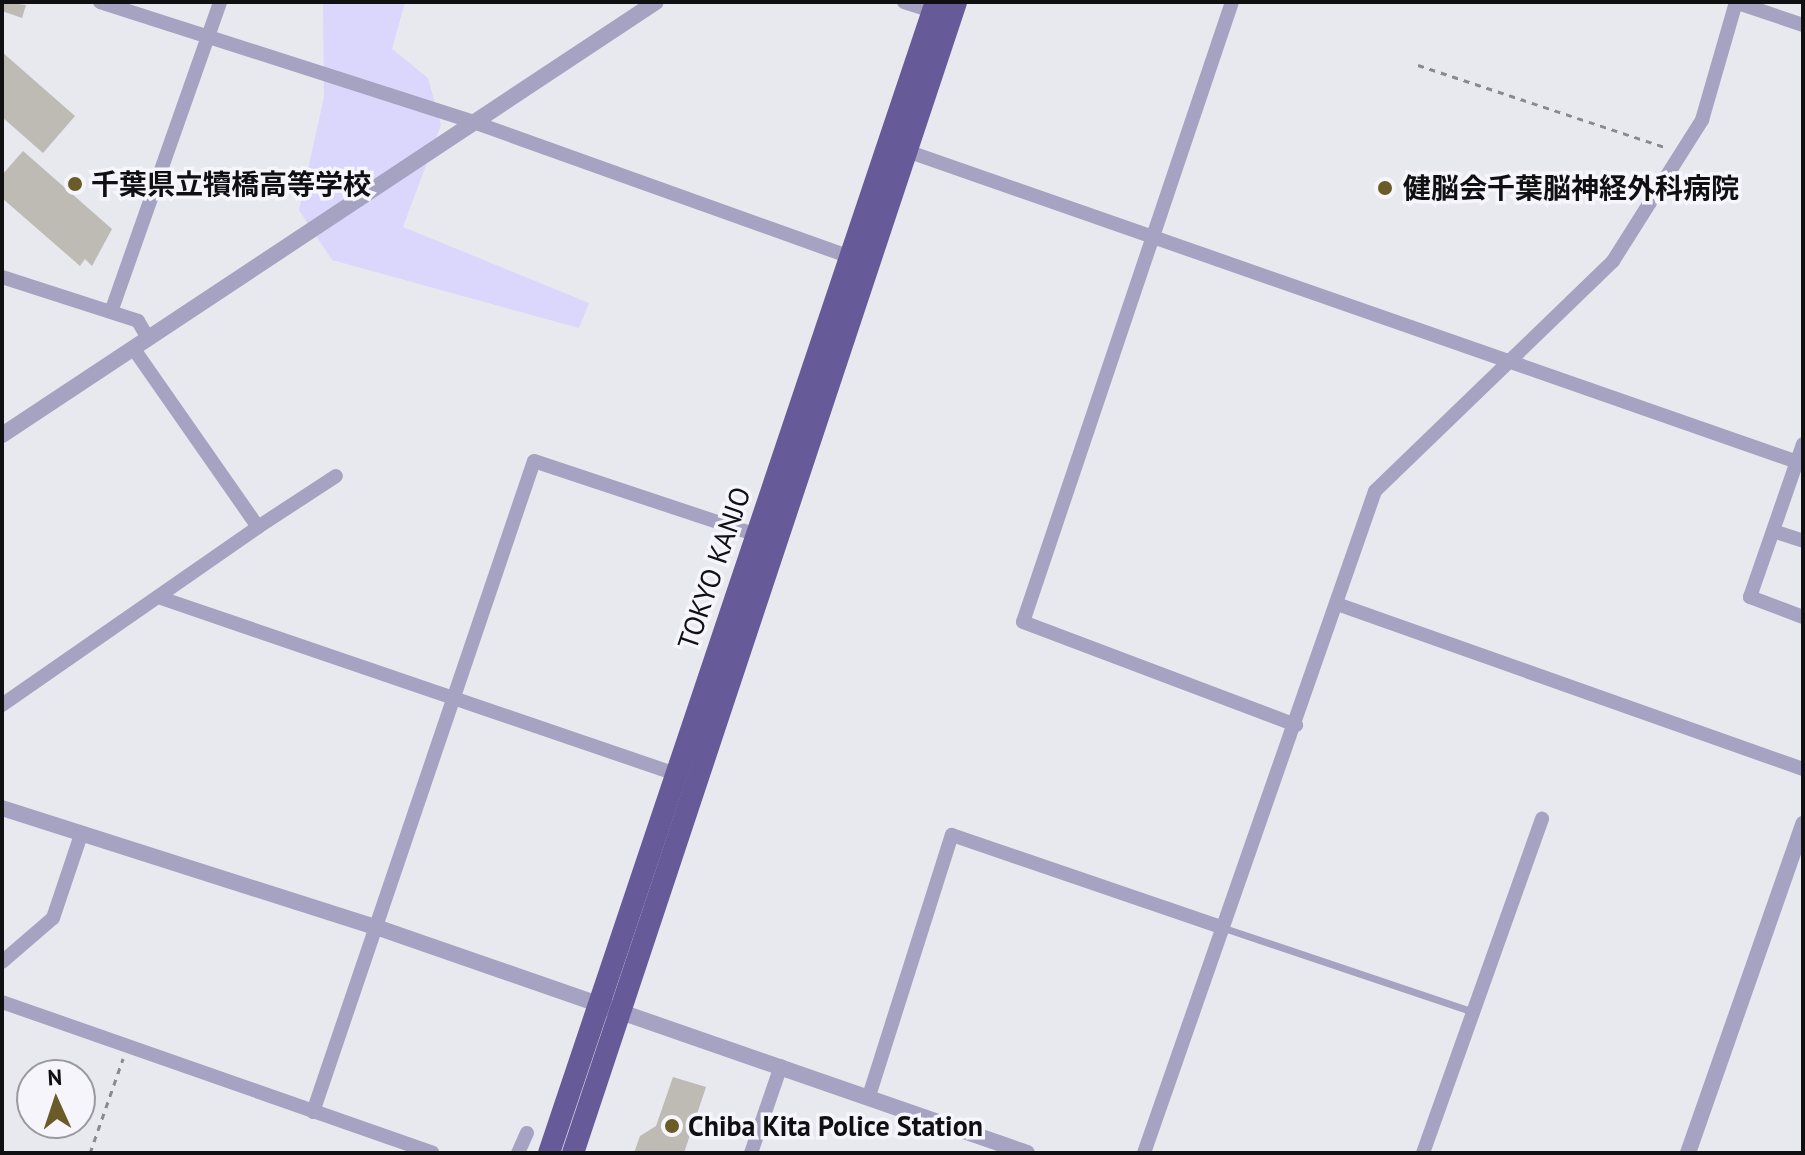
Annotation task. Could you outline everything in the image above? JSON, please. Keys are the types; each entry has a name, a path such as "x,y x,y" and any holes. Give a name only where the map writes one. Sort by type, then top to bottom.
{"highway":[{"name":"TOKYO KANJO","path":"573,1153 610,1006 676,774 851,257 956,2"},
{"name":"TOKYO KANJO","path":"549,1153 610,1006 898,148 934,7"}],"street":[{"path":"100,2 476,123 851,257"},
{"path":"111,312 220,2"},
{"path":"2,435 656,2"},
{"path":"904,2 934,7"},
{"path":"1232,2 1023,622 1296,725"},
{"path":"1144,1153 1296,725 1375,491 1613,261 1702,120 1736,2 1803,25"},
{"path":"898,148 1153,233 1800,463"},
{"path":"2,277 138,321 148,338"},
{"path":"133,348 258,527"},
{"path":"1803,444 1800,463 1750,597 1803,617"},
{"path":"313,1112 534,461 757,535"},
{"path":"2,705 336,476"},
{"path":"1773,531 1803,541"},
{"path":"158,597 676,774"},
{"path":"1337,604 1803,769"},
{"path":"2,808 376,927 1027,1153"},
{"path":"1423,1153 1542,819"},
{"path":"1688,1153 1803,824"},
{"path":"2,962 53,918 81,835"},
{"path":"869,1096 952,835 1224,928"},
{"path":"2,1002 126,1050 432,1153"},
{"path":"751,1153 781,1066"},
{"path":"518,1153 527,1133"}],"lane":[{"path":"1224,928 1473,1012"}],"path":[{"path":"1418,65 1682,153"},
{"path":"90,1153 126,1050"}],"shaded area":[{"path":"323,2 405,2 392,49 428,78 441,125 403,227 589,303 579,328 332,260 299,210 324,97"}],"building":[{"path":"2,2 26,5 22,18 2,11"},
{"path":"2,52 75,116 43,153 2,117"},
{"path":"23,151 112,229 92,266 85,259 80,266 2,198 2,175"},
{"path":"673,1077 706,1087 684,1153 634,1153 640,1136 656,1126"}],"place":[{"name":"千葉県立犢橋高等学校","path":"75,184"},
{"name":"健脳会千葉脳神経外科病院","path":"1385,188"},
{"name":"Chiba Kita Police Station","path":"672,1126"}]}
